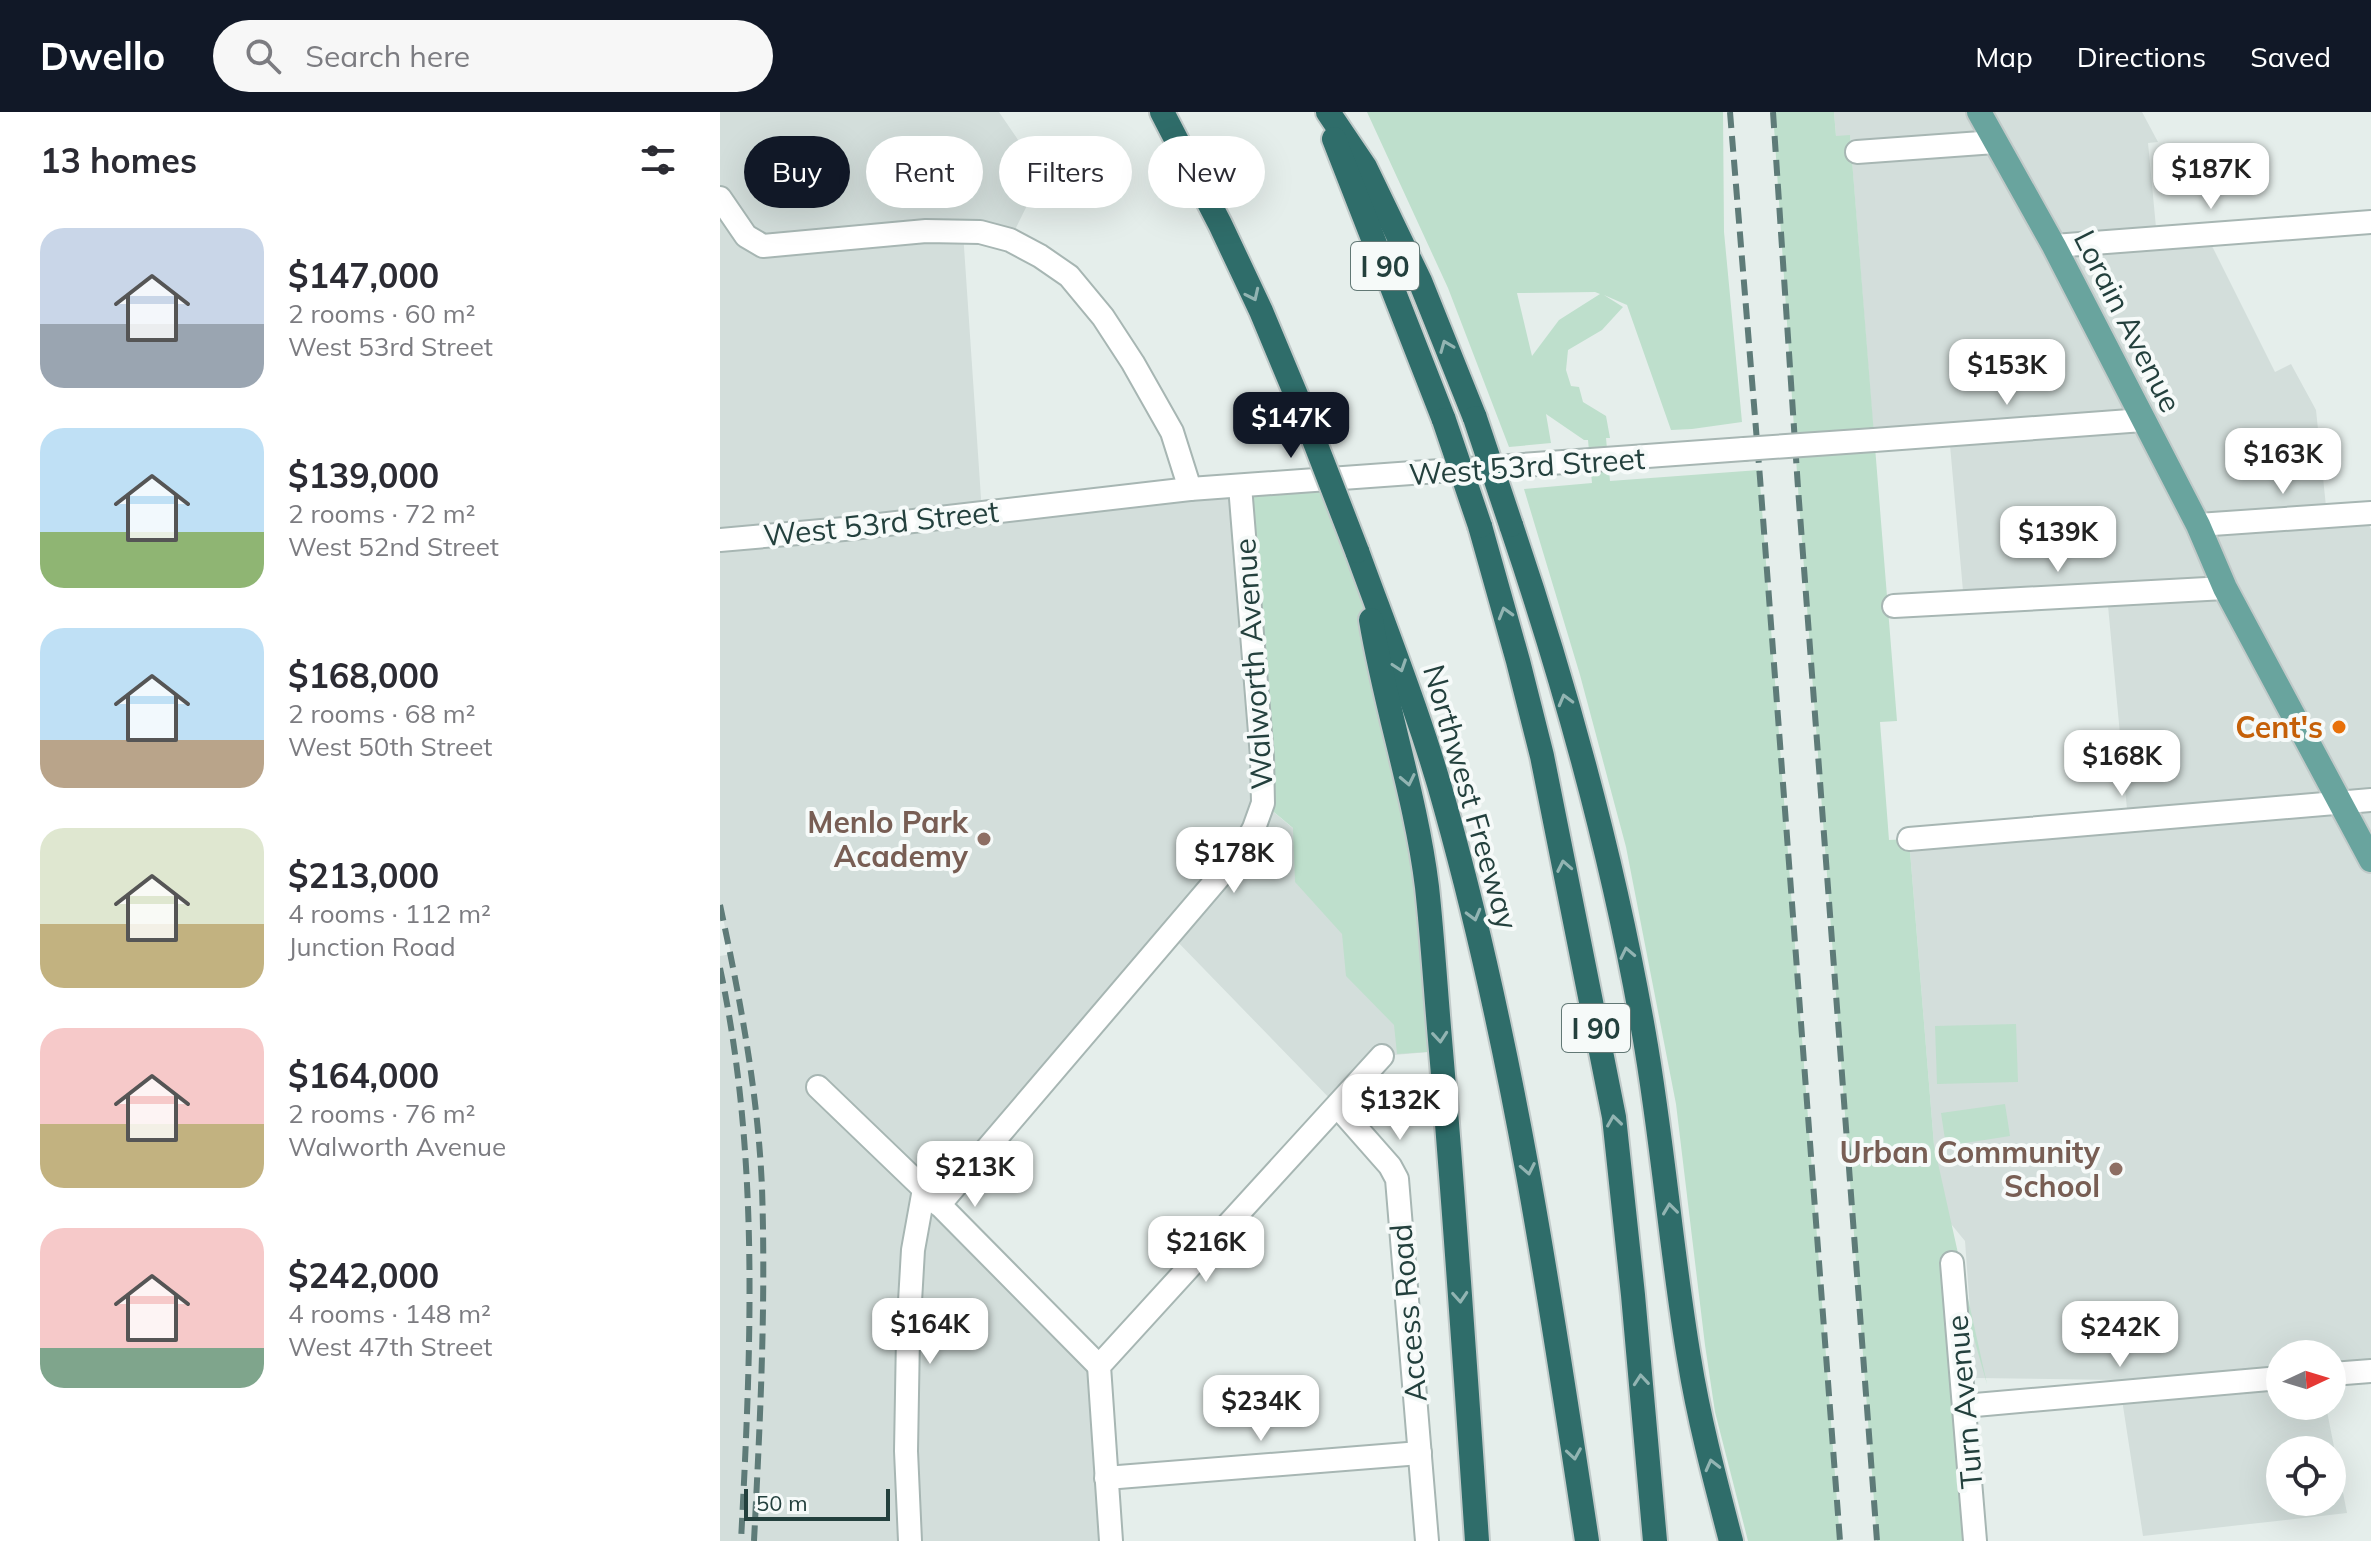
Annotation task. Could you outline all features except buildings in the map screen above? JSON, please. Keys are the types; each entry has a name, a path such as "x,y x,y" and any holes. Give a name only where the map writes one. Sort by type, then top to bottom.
{"highway":[{"name":"Northwest Freeway","path":"1162,112 1261,311 1304,414 1398,660 1441,791 1478,929 1529,1172 1587,1541"},
{"path":"1326,112 1365,167 1420,281 1475,418 1562,688 1593,803 1644,1032 1689,1358 1706,1445 1731,1541"},
{"name":"I 90","path":"1326,112 1444,420 1480,526 1542,756 1614,1117 1655,1541"},
{"path":"1360,559 1379,666 1420,838 1427,888 1453,1188 1477,1541"}],"main road":[{"name":"Lorain Avenue","path":"1979,112 2054,246 2198,525 2225,588 2371,860"}],"street":[{"path":"1857,152 1995,142"},
{"path":"720,198 746,236 763,246 926,231 980,232 1010,240 1040,256 1069,276 1103,317 1133,363 1172,432 1190,489"},
{"path":"2054,246 2371,222"},
{"name":"West 53rd Street","path":"720,540 844,529 1190,489 2143,420"},
{"name":"Walworth Avenue","path":"932,1197 1242,850 1254,828 1263,803 1262,757 1240,486"},
{"path":"2198,525 2371,513"},
{"path":"1894,606 2225,588"},
{"path":"1909,839 2371,800"},
{"path":"1099,1366 1382,1056"},
{"path":"818,1087 1099,1366 1111,1541"},
{"name":"Access Road","path":"1338,1107 1390,1166 1397,1179 1427,1541"},
{"path":"910,1541 906,1451 913,1250 932,1197"},
{"name":"Turn Avenue","path":"1952,1263 1975,1541"},
{"path":"2346,1373 2371,1371"},
{"path":"1964,1406 2266,1379"},
{"path":"1106,1478 1420,1453"}],"shaded area":[{"path":"720,112 999,112 1015,136 999,136 999,208 1026,208 1010,240 963,232 982,513 1240,486 1263,803 1432,946 1441,1051 1382,1056 1338,1107 1171,935 939,1205 1099,1366 1111,1541 720,1541 720,956 731,954 720,905"},
{"path":"1834,112 2142,112 2158,142 2148,143 2157,238 2206,234 2275,372 2291,364 2316,410 2327,516 2363,513 2371,529 2371,1371 2346,1373 2346,1340 2266,1340 2266,1420 2329,1420 2332,1436 2266,1436 2266,1516 2320,1516 2143,1536 2119,1380 1975,1378 1965,1241 1942,1213 1909,839 2128,820 2107,595 1964,602 1949,434 1874,440 1850,136 1836,136"}],"green space":[{"path":"1367,112 1723,112 1724,232 1742,422 1671,430 1627,305 1604,295 1623,307 1602,330 1568,350 1566,370 1571,386 1579,387 1583,402 1606,416 1610,438 1606,438 1610,481 1759,470 1840,1541 1748,1541 1715,1412 1676,1104 1626,847 1580,675 1524,489 1592,483 1588,440 1546,414 1551,443 1509,447 1448,288","holes":["1517,293 1600,294 1559,320 1532,356"]},
{"path":"1773,112 1834,112 1836,136 1850,135 1897,721 1880,722 1889,840 1909,839 1934,1145 1987,1384 1954,1269 1975,1541 1877,1541"},
{"path":"1330,481 1363,567 1404,763 1441,1051 1397,1054 1394,1025 1346,976 1342,934 1295,882 1293,828 1263,803 1240,486"},
{"path":"2016,1024 2018,1082 1937,1084 1935,1026"},
{"path":"2005,1104 2010,1136 1946,1146 1941,1113"}],"railway":[{"path":"1730,112 1840,1541"},
{"path":"1773,112 1877,1541"},
{"path":"720,905 747,1046 757,1117 762,1188 763,1320 754,1541"},
{"path":"720,968 742,1110 747,1182 748,1397 741,1541"}],"place":[{"name":"Cent's","path":"2339,727"},
{"name":"Menlo Park Academy","path":"984,839"},
{"name":"Urban Community School","path":"2116,1169"}]}
